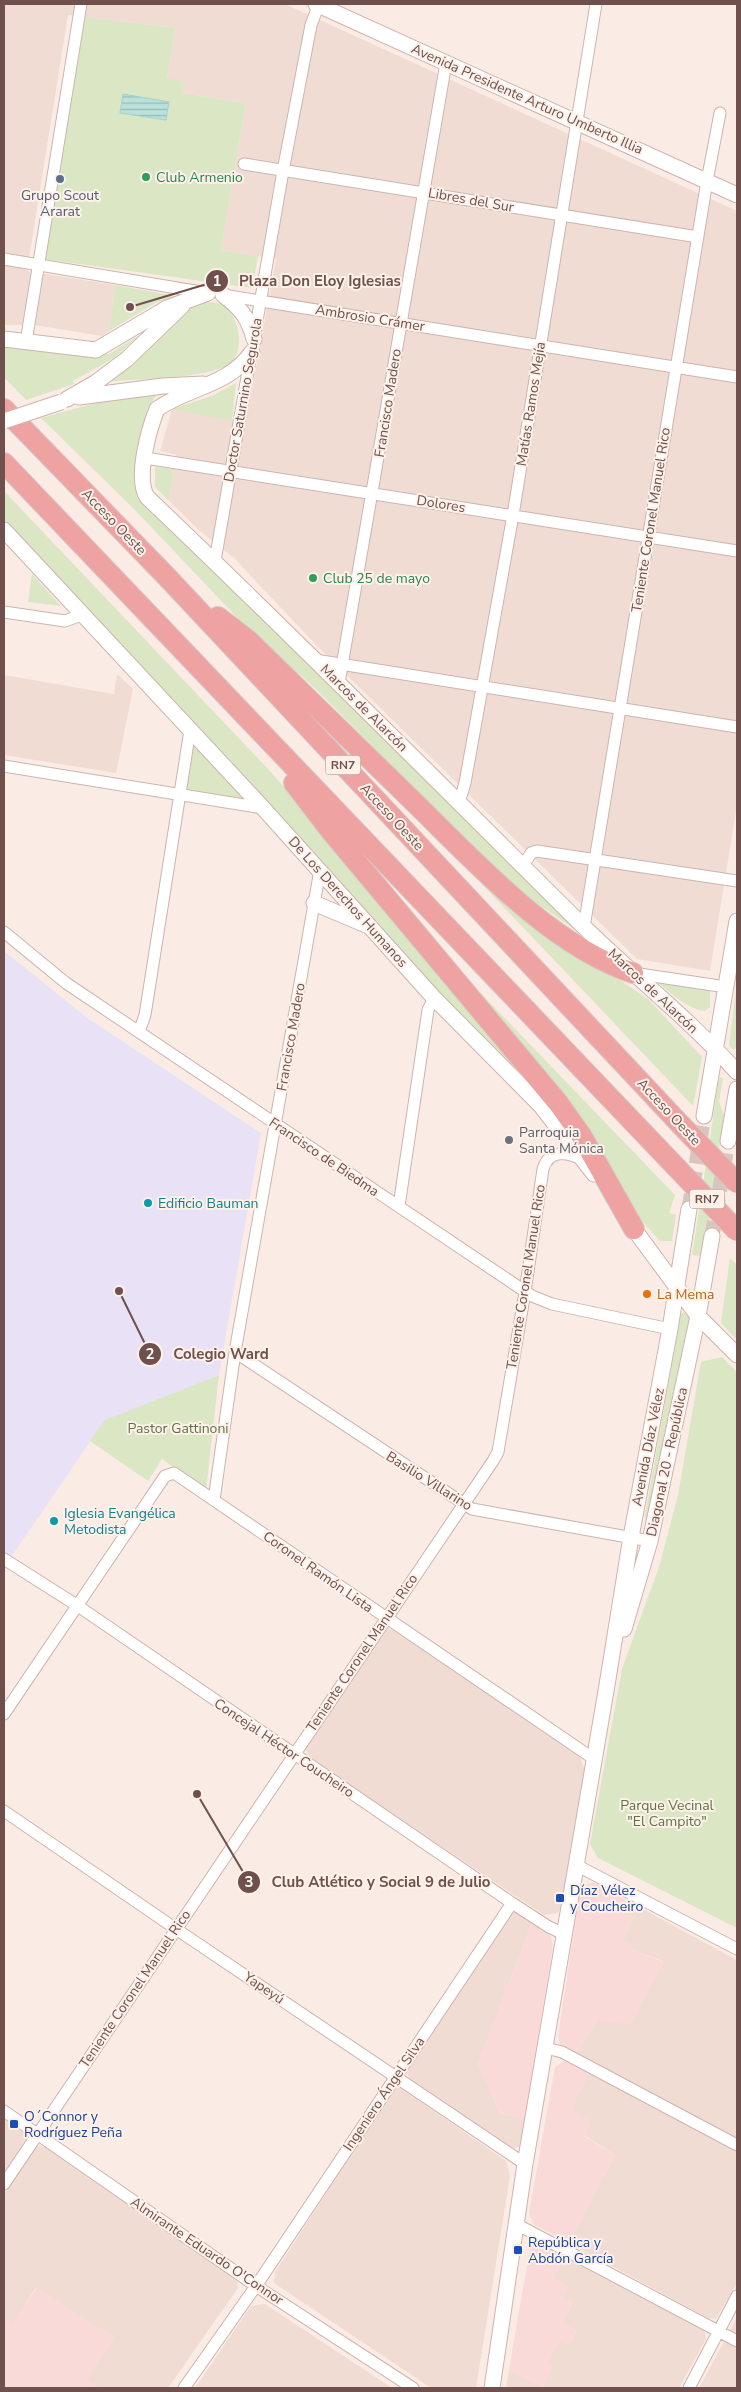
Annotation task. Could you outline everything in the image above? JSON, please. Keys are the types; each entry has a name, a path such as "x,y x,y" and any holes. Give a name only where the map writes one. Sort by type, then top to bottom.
{"highway":[{"name":"Acceso Oeste","path":"4,409 167,577 737,1183"},
{"name":"RN7","path":"4,463 737,1231"},
{"path":"167,577 249,641 506,891 553,928 600,959 634,972"},
{"path":"241,712 330,830 559,1104 581,1135 634,1229"}],"street":[{"path":"26,342 81,4"},
{"name":"Avenida Presidente Arturo Umberto Illia","path":"318,4 737,195"},
{"name":"Doctor Saturnino Segurola","path":"215,561 283,171 311,25 318,4"},
{"name":"Matías Ramos Mejía","path":"459,803 465,783 513,514 596,4"},
{"name":"Francisco Madero","path":"339,683 373,493 422,191 446,63"},
{"name":"Teniente Coronel Manuel Rico","path":"584,927 707,181 720,113"},
{"name":"Libres del Sur","path":"244,164 422,191 562,216 698,237"},
{"name":"Ambrosio Crámer","path":"4,259 737,377"},
{"path":"4,339 96,350 104,347 166,308 208,293"},
{"path":"224,295 244,313 249,322 253,346"},
{"path":"64,401 95,384 127,359 188,301"},
{"name":"Marcos de Alarcón","path":"253,346 238,368 214,384 157,409 149,431 145,458 142,489 147,497 339,683 584,927 716,1048 737,1072"},
{"path":"4,421 64,401 107,392 163,386 214,384"},
{"name":"Dolores","path":"145,458 231,473 513,514 737,551"},
{"name":"De Los Derechos Humanos","path":"4,530 320,870 434,998 540,1105 584,1160 698,1316 737,1355"},
{"path":"4,612 65,621 82,615"},
{"path":"314,660 737,727"},
{"path":"139,1032 145,1015 190,730"},
{"path":"4,766 263,808"},
{"path":"523,866 531,852 537,850 737,881"},
{"name":"Francisco Madero","path":"214,1500 235,1352 320,870"},
{"path":"314,902 372,928"},
{"path":"704,1116 737,922"},
{"name":"Francisco de Biedma","path":"4,932 66,982 525,1292 539,1300 552,1304 670,1329"},
{"path":"634,972 726,987"},
{"path":"399,1206 428,1010 434,998"},
{"path":"728,1141 737,1089"},
{"name":"Teniente Coronel Manuel Rico","path":"4,2184 293,1755 464,1506 498,1452 545,1164 550,1157 561,1153 571,1154 584,1160"},
{"name":"Avenida Díaz Vélez","path":"607,1685 630,1537 670,1329 689,1209"},
{"name":"Diagonal 20 - República","path":"607,1685 650,1541 698,1316 712,1236"},
{"name":"Basilio Villarino","path":"235,1352 464,1506 480,1512 650,1541"},
{"name":"Coronel Ramón Lista","path":"78,1606 165,1476 174,1473 594,1760"},
{"name":"Concejal Héctor Coucheiro","path":"4,1560 78,1606 293,1755 512,1903 564,1934"},
{"path":"4,1714 78,1606"},
{"path":"492,2388 525,2164 607,1685"},
{"name":"Yapeyú","path":"4,1811 525,2164"},
{"path":"576,1865 737,1949"},
{"name":"Ingeniero Ángel Silva","path":"184,2388 256,2286 512,1903"},
{"path":"546,2048 562,2052 737,2145"},
{"name":"Almirante Eduardo O'Connor","path":"4,2111 256,2286 413,2388"},
{"path":"516,2224 737,2341"},
{"path":"689,2388 737,2296"}],"shaded area":[{"path":"4,4 285,4 737,211 737,805 710,971 637,959 318,647 234,558 200,531 169,501 176,455 160,451 172,409 246,422 276,259 221,250 246,103 182,93 167,78 176,28 68,15 27,271 115,285 109,331 102,336 34,325 4,325"},
{"path":"117,674 133,689 116,773 4,755 4,675 114,694"},
{"path":"4,951 86,1017 261,1133 219,1375 105,1420 11,1557 4,1552"},
{"path":"389,1629 396,1630 580,1757 585,1771 561,1909 557,1913 544,1915 312,1760 308,1755 305,1748 383,1632"},
{"path":"594,1882 639,1907 623,1940 632,1942 632,1950 664,1962 631,2024 597,2021 576,2054 560,2045 558,2036 580,1891 585,1885"},
{"path":"639,1907 737,1960 737,2140 576,2054 597,2021 663,1961 632,1950 623,1940"},
{"path":"513,1912 518,1912 532,1923 478,2064 500,2113 525,2118 520,2146 511,2150 411,2082 406,2071"},
{"path":"532,1923 550,1935 553,1945 525,2118 500,2113 478,2064"},
{"path":"564,2061 590,2072 571,2109 590,2121 584,2136 615,2155 569,2243 533,2224 529,2213 555,2067"},
{"path":"590,2072 737,2149 737,2283 716,2319 708,2318 569,2243 615,2155 584,2135 570,2109"},
{"path":"395,2087 399,2087 506,2161 510,2176 476,2388 431,2388 274,2283 275,2272"},
{"path":"4,2119 24,2133 26,2138 25,2143 4,2174"},
{"path":"39,2146 45,2147 233,2275 237,2280 238,2288 168,2388 99,2388 87,2380 114,2338 36,2288 12,2324 4,2318 4,2195 34,2150"},
{"path":"537,2244 566,2254 553,2278 568,2286 562,2298 572,2304 562,2323 576,2331 569,2345 559,2341 548,2361 553,2365 543,2387 509,2370 530,2248"},
{"path":"566,2254 704,2330 706,2339 679,2388 506,2388 509,2370 543,2387 548,2361 559,2340 569,2345 576,2331 562,2323 572,2304 562,2298 553,2278"},
{"path":"37,2288 114,2338 88,2380 99,2388 4,2388 4,2318 12,2323"},
{"path":"265,2304 392,2388 195,2388 251,2306"},
{"path":"737,2317 737,2388 699,2388"}],"green space":[{"name":"Club Armenio","path":"85,17 176,28 167,78 184,82 182,93 246,103 221,250 258,256 252,288 44,259"},
{"path":"115,285 176,296 155,303 109,331"},
{"path":"194,302 218,303 230,312 239,337 237,355 232,361 226,366 200,374 104,382"},
{"path":"141,334 114,358 73,381 74,384 26,400 4,377 4,346 95,355 109,354"},
{"path":"236,383 232,421 172,409 212,396"},
{"path":"157,394 147,409 135,487 587,938 534,901 497,872 317,690 246,627 135,510 41,418 118,397"},
{"path":"155,467 174,469 169,501 155,487"},
{"path":"4,491 270,771 394,915 551,1106 420,973 4,521"},
{"path":"32,574 61,606 28,602"},
{"path":"194,744 248,799 187,790"},
{"path":"419,818 584,955 649,1000 702,1057 693,1106"},
{"path":"442,953 675,1195 669,1213 676,1215 672,1241 660,1241 627,1204"},
{"path":"650,976 710,987 710,1007 705,1011 690,1006"},
{"path":"737,982 737,1041 736,1048 733,1050 729,1045"},
{"path":"721,1077 723,1079 719,1102 724,1115 704,1253 699,1256 692,1255 719,1079"},
{"path":"730,1258 737,1265 737,1340 721,1323"},
{"path":"684,1312 689,1318 646,1523 645,1515 681,1314"},
{"name":"Parque Vecinal \"El Campito\"","path":"722,1357 737,1372 737,1928 598,1858 590,1844 622,1669 660,1564 678,1495 701,1362"},
{"name":"Pastor Gattinoni","path":"219,1375 206,1491 162,1459 148,1481 90,1441 105,1420"}],"water":[{"path":"123,94 169,102 166,120 120,113"}],"tunnel":[{"path":"689,1209 704,1116"},
{"path":"712,1236 728,1141"}],"place":[{"name":"Club Armenio","path":"146,177"},
{"name":"Grupo Scout Ararat","path":"60,179"},
{"name":"Plaza Don Eloy Iglesias","path":"130,307"},
{"name":"Club 25 de mayo","path":"313,578"},
{"name":"Parroquia Santa Mónica","path":"509,1140"},
{"name":"Edificio Bauman","path":"148,1203"},
{"name":"Colegio Ward","path":"119,1291"},
{"name":"La Mema","path":"647,1294"},
{"name":"Iglesia Evangélica Metodista","path":"54,1521"},
{"name":"Club Atlético y Social 9 de Julio","path":"197,1794"},
{"name":"Díaz Vélez y Coucheiro","path":"560,1898"},
{"name":"O´Connor y Rodríguez Peña","path":"14,2124"},
{"name":"República y Abdón García","path":"518,2250"}]}
